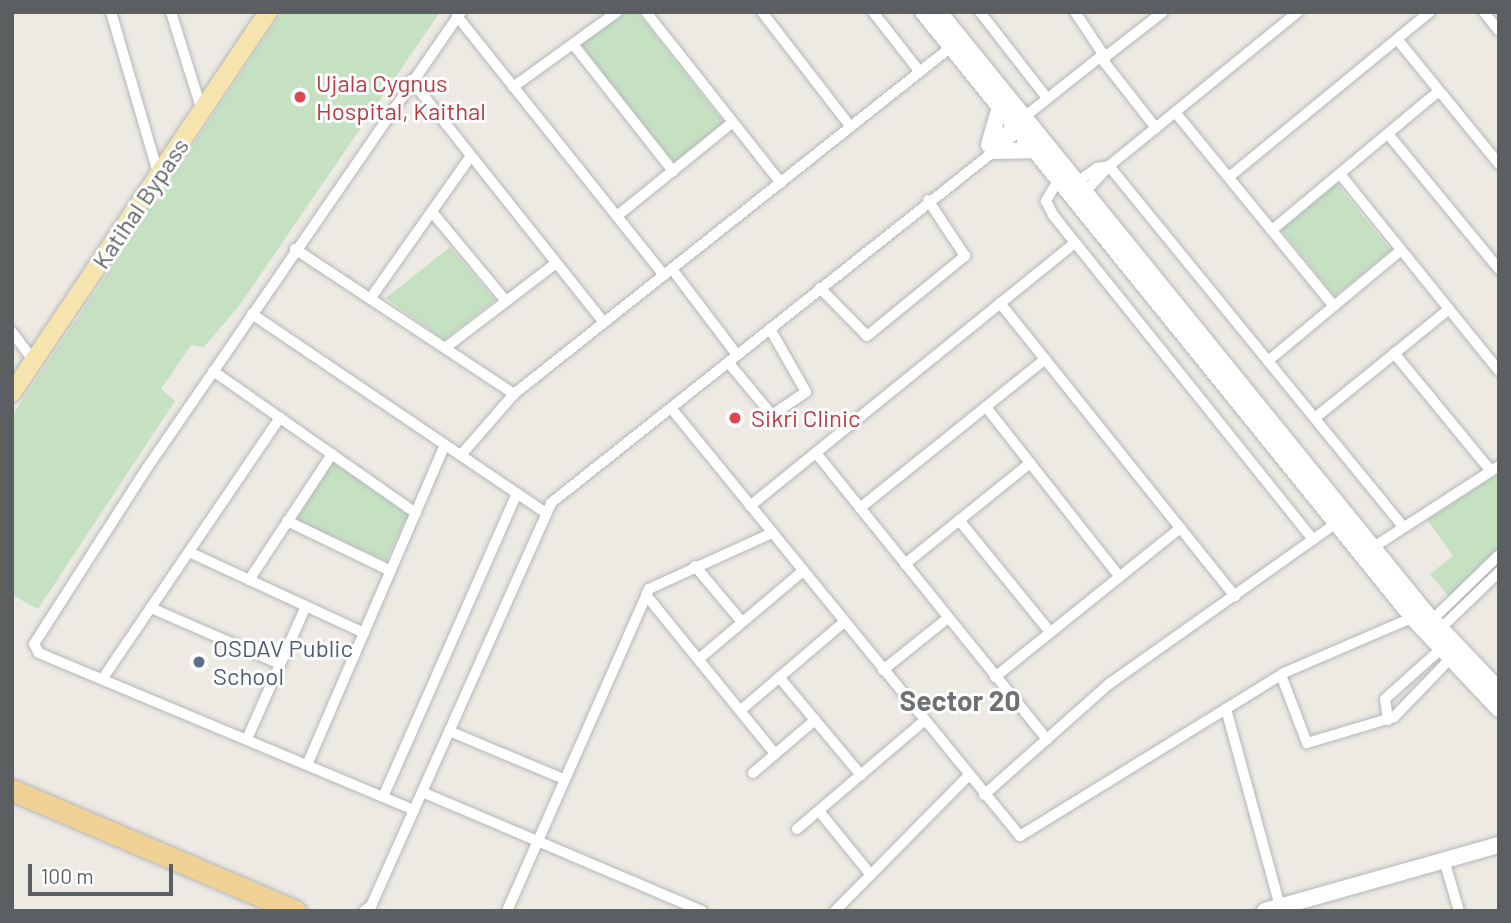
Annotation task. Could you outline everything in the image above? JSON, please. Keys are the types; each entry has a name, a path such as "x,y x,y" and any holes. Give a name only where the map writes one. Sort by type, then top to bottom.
{"highway":[{"path":"12,790 296,911"},
{"path":"12,805 261,911"}],"main road":[{"name":"Katihal Bypass","path":"12,393 268,12"},
{"path":"923,12 1000,107 1023,123 1037,150 1073,188"},
{"path":"939,12 1073,188 1432,632 1499,709"},
{"path":"1000,107 988,151 1037,150"},
{"path":"1432,632 1499,690"},
{"path":"1281,908 1499,845"}],"street":[{"path":"111,12 159,176"},
{"path":"171,12 202,111"},
{"path":"513,87 617,12"},
{"path":"646,12 781,183"},
{"path":"762,12 851,127"},
{"path":"873,12 920,72"},
{"path":"980,12 1047,97"},
{"path":"1075,12 1105,55 1105,66 1156,128"},
{"path":"1298,12 1109,166 1073,188 1048,194 1048,206 1074,243 1313,540"},
{"path":"1229,177 1430,12"},
{"path":"1484,12 1499,31"},
{"path":"369,909 544,512 559,495 671,408 1023,123 1047,97 1160,13"},
{"path":"414,810 39,653 34,644 212,371 459,14 513,87 617,216 668,272 772,415 806,391 769,329"},
{"path":"1398,39 1499,164"},
{"path":"573,44 673,171"},
{"path":"461,456 514,394 951,47"},
{"path":"411,80 604,323"},
{"path":"1272,230 1439,91"},
{"path":"1175,112 1334,306"},
{"path":"617,216 733,122"},
{"path":"1388,134 1499,269"},
{"path":"370,299 471,156"},
{"path":"1109,166 1403,526"},
{"path":"1340,174 1499,371"},
{"path":"820,288 861,335 877,328 966,254 928,200"},
{"path":"432,212 506,301"},
{"path":"750,506 1074,243"},
{"path":"295,250 514,394"},
{"path":"1268,361 1401,250"},
{"path":"445,348 556,262"},
{"path":"1000,303 1235,596"},
{"path":"1315,418 1449,309"},
{"path":"252,314 544,512"},
{"path":"12,332 34,361"},
{"path":"1368,551 1495,469 1394,353"},
{"path":"860,508 1045,359"},
{"path":"212,371 416,513"},
{"path":"986,407 1120,577"},
{"path":"671,408 1015,835 1024,836 1281,675 1432,632"},
{"path":"103,678 281,418"},
{"path":"307,765 445,444"},
{"path":"816,453 1047,739"},
{"path":"248,580 332,454"},
{"path":"905,564 1030,463"},
{"path":"383,797 517,493"},
{"path":"959,520 1050,632"},
{"path":"984,795 1110,684 1341,520"},
{"path":"287,521 391,571"},
{"path":"995,677 1181,528"},
{"path":"507,911 536,839 646,595 658,581 772,533"},
{"path":"189,552 364,633"},
{"path":"1388,720 1385,699 1432,632 1499,555"},
{"path":"695,566 742,622"},
{"path":"700,658 803,571"},
{"path":"1281,675 1304,742 1388,720 1432,632 1499,572"},
{"path":"646,595 700,658 775,754"},
{"path":"247,739 306,606"},
{"path":"151,608 280,664"},
{"path":"883,670 948,618"},
{"path":"741,710 844,622"},
{"path":"779,677 861,775"},
{"path":"1226,709 1281,908"},
{"path":"753,773 815,720"},
{"path":"797,829 924,721"},
{"path":"449,731 564,779"},
{"path":"835,911 968,776"},
{"path":"422,792 702,911"},
{"path":"819,811 871,875"},
{"path":"1444,860 1459,911"}],"green space":[{"path":"282,12 440,12 239,306 204,347 191,345 161,389 175,401 38,609 12,595 12,416"},
{"path":"626,12 637,12 725,124 676,165 580,45"},
{"path":"1336,183 1391,251 1335,296 1280,228"},
{"path":"450,247 495,300 444,340 386,298"},
{"path":"333,462 408,515 386,561 296,519"},
{"path":"1499,473 1499,551 1449,597 1430,574 1453,556 1427,520"}],"place":[{"name":"Ujala Cygnus Hospital, Kaithal","path":"300,97"},
{"name":"Sikri Clinic","path":"735,418"},
{"name":"OSDAV Public School","path":"199,662"}],"district":[{"name":"Sector 20","path":"960,700"}]}
